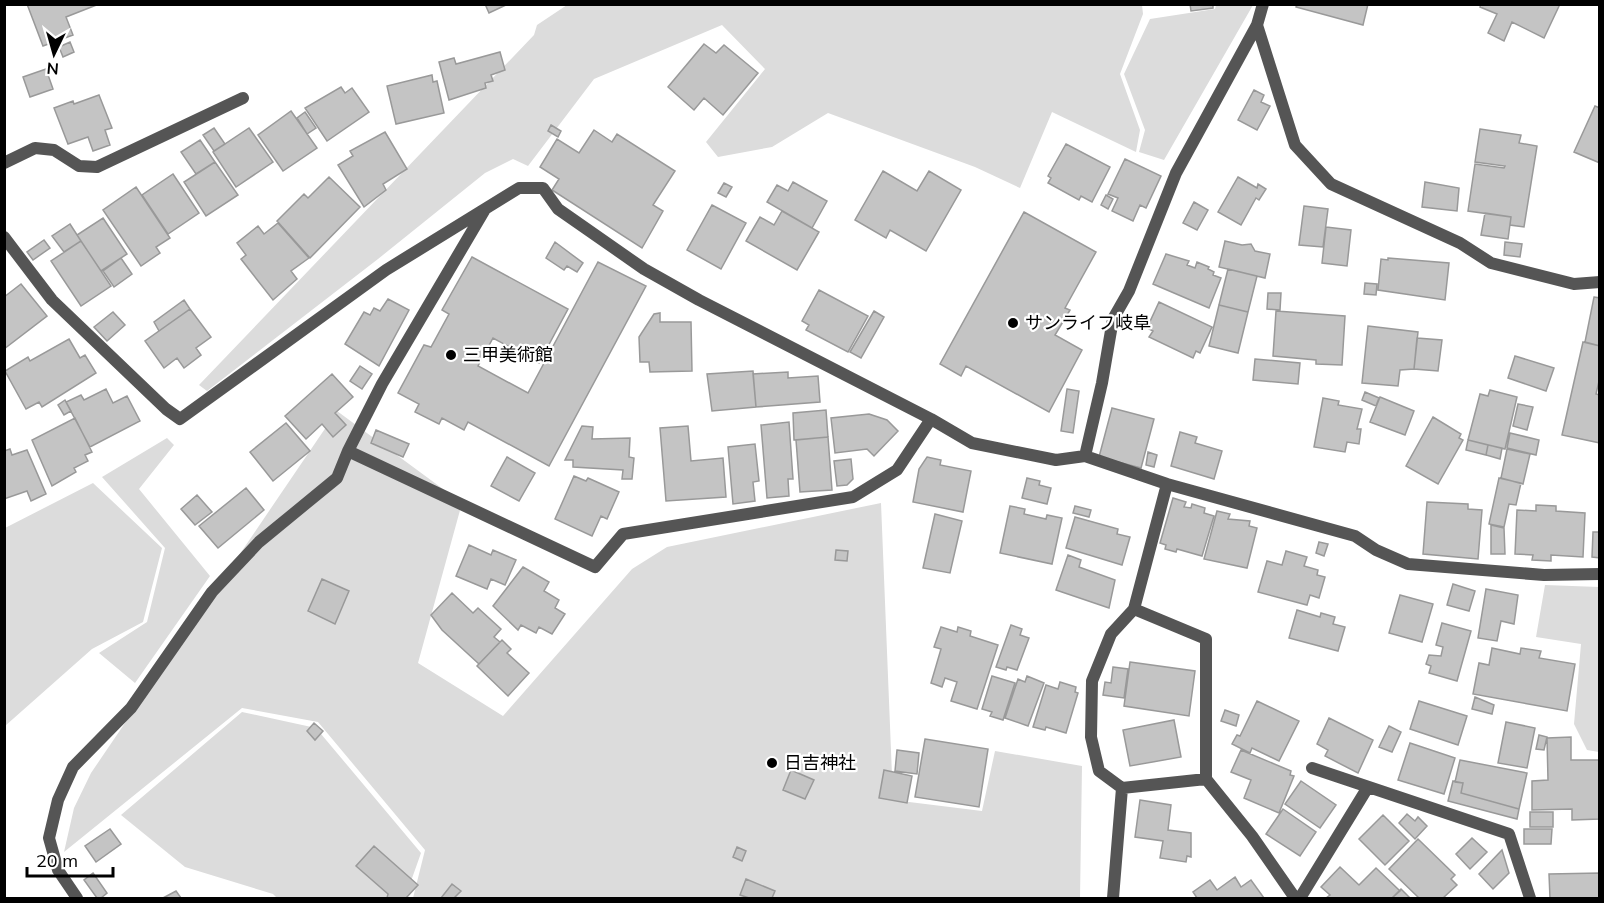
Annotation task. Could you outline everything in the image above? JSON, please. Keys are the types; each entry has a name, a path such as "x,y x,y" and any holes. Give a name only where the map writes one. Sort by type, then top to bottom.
{"street":[{"path":"1085,456 1102,383 1113,319 1128,291 1176,173 1257,25 1263,4"},
{"path":"1257,25 1295,145 1331,184 1460,243 1491,263 1574,284 1599,282"},
{"path":"4,162 35,148 54,150 79,166 97,167 243,98"},
{"path":"4,237 52,300 166,409 180,419 386,270 519,188 543,188 558,209 644,269 699,300 931,418 972,443 1056,460 1085,456 1167,484 1355,536 1376,550 1408,564 1544,575 1599,574"},
{"path":"77,898 58,870 49,838 58,800 73,766 131,708 212,592 259,542 337,478 382,384 485,210"},
{"path":"348,451 594,567 623,534 853,497 897,470 931,418"},
{"path":"1167,484 1134,609 1111,634 1092,681 1091,737 1099,771 1122,788 1206,779"},
{"path":"1134,609 1206,639 1206,779 1252,836 1294,898"},
{"path":"1312,768 1509,834 1530,898"},
{"path":"1300,898 1368,787"},
{"path":"1113,898 1122,788"}],"shaded area":[{"path":"567,5 1142,5 1143,14 1120,74 1140,130 1136,152 1052,112 1020,188 975,167 828,113 772,147 718,157 706,142 765,69 722,25 594,79 528,166 513,159 485,173 207,391 199,385 534,35 537,25"},
{"path":"1216,5 1253,5 1164,160 1139,152 1145,130 1124,74 1150,19 1215,9"},
{"path":"337,411 462,503 418,663 503,716 632,569 667,547 881,503 893,800 982,811 995,751 1082,766 1080,898 413,898 425,850 318,722 242,708 64,852 74,808 91,773"},
{"path":"167,438 174,445 139,489 210,576 135,683 99,653 147,622 165,548 102,477"},
{"path":"93,483 162,548 143,622 92,649 5,726 5,528"},
{"path":"1545,585 1599,587 1599,752 1587,750 1574,724 1581,644 1536,637"},
{"path":"242,712 316,728 421,853 405,898 277,898 273,894 185,867 121,815"}],"building":[{"path":"27,4 99,4 66,17 73,35 43,46"},
{"path":"485,4 508,4 489,13"},
{"path":"1190,4 1213,4 1213,8 1191,11"},
{"path":"1297,4 1368,4 1363,25 1296,7"},
{"path":"1481,4 1560,4 1544,38 1512,22 1504,41 1488,33 1497,14 1480,7"},
{"path":"70,42 74,52 63,57 59,47"},
{"path":"704,44 716,53 724,45 758,73 723,115 704,98 694,110 668,87"},
{"path":"500,52 505,70 491,75 493,81 485,83 486,88 449,100 439,62 454,58 456,64"},
{"path":"46,69 53,89 30,97 23,77"},
{"path":"432,75 433,82 437,81 444,113 396,124 387,86"},
{"path":"341,87 345,93 352,88 369,112 327,141 305,108"},
{"path":"1254,90 1264,95 1261,102 1270,106 1257,130 1238,120"},
{"path":"99,95 112,128 105,130 110,145 93,151 88,137 68,144 54,108"},
{"path":"1595,106 1600,108 1600,163 1574,152"},
{"path":"291,111 317,148 283,171 258,135"},
{"path":"305,112 316,128 307,134 297,118"},
{"path":"551,125 561,131 558,137 548,131"},
{"path":"214,128 225,144 214,151 203,135"},
{"path":"249,128 273,162 236,187 213,152"},
{"path":"1480,129 1521,135 1519,143 1537,146 1524,227 1510,225 1511,217 1468,211 1475,164 1504,168 1505,166 1475,162"},
{"path":"594,130 612,142 617,134 675,171 653,205 663,211 642,248 552,190 559,179 540,167 557,139 579,153"},
{"path":"385,132 407,169 383,184 386,190 364,207 338,165 353,156 350,151"},
{"path":"200,140 215,162 196,174 181,152"},
{"path":"1066,144 1110,167 1092,202 1081,196 1079,200 1048,183 1051,178 1048,176"},
{"path":"1125,159 1161,176 1146,208 1140,205 1133,221 1112,211 1118,198 1108,194"},
{"path":"215,162 238,195 206,216 184,182"},
{"path":"883,171 917,191 929,171 961,190 926,251 890,230 886,238 855,220"},
{"path":"173,174 199,213 168,234 142,195"},
{"path":"329,177 360,207 310,258 277,221 304,194 308,198"},
{"path":"1238,177 1257,188 1258,184 1266,189 1259,200 1256,198 1241,225 1218,212"},
{"path":"793,182 827,201 812,228 767,202 777,185 788,191"},
{"path":"1425,182 1459,188 1457,211 1422,207"},
{"path":"724,183 732,187 726,197 718,193"},
{"path":"136,187 170,238 156,247 160,253 141,266 103,210"},
{"path":"1106,195 1113,199 1108,209 1101,205"},
{"path":"1194,202 1208,210 1197,230 1183,223"},
{"path":"712,205 746,223 721,269 687,250"},
{"path":"1304,206 1328,209 1323,247 1299,245"},
{"path":"782,211 819,232 797,270 746,241 760,217 774,225"},
{"name":"サンライフ岐阜","path":"1024,212 1096,252 1065,308 1070,310 1055,335 1082,350 1049,412 966,366 961,376 940,364"},
{"path":"1485,213 1511,217 1508,239 1481,235"},
{"path":"103,218 127,254 101,271 77,235"},
{"path":"278,223 309,258 291,271 297,279 273,300 241,259 246,255 237,243 258,226 264,234"},
{"path":"70,224 81,241 64,252 52,236"},
{"path":"1326,227 1351,230 1347,266 1322,263"},
{"path":"44,240 50,248 33,260 27,252"},
{"path":"81,241 111,286 81,306 51,261"},
{"path":"1225,241 1242,245 1251,244 1255,251 1270,254 1265,278 1219,267"},
{"path":"555,242 583,263 577,272 567,266 564,270 546,258"},
{"path":"1505,242 1522,244 1520,257 1504,255"},
{"path":"1166,254 1189,261 1187,265 1195,268 1197,262 1209,267 1208,269 1214,272 1213,275 1221,278 1209,308 1153,284"},
{"name":"三甲美術館","path":"472,257 568,309 539,363 493,338 478,366 528,393 598,262 646,286 549,466 468,422 464,430 442,418 439,424 415,412 419,404 398,393 424,345 431,347 449,314 442,310"},
{"path":"121,258 132,274 114,287 103,271"},
{"path":"1388,258 1449,263 1445,300 1378,290 1381,259 1388,260"},
{"path":"1228,269 1257,276 1248,312 1219,305"},
{"path":"1365,283 1377,284 1376,295 1364,294"},
{"path":"21,284 47,316 4,349 4,297"},
{"path":"819,290 868,316 848,352 806,330 809,325 802,321"},
{"path":"1268,293 1281,293 1280,310 1267,309"},
{"path":"1594,297 1600,298 1600,346 1585,342"},
{"path":"388,299 409,310 379,366 345,344 364,312 370,315 374,308 380,311"},
{"path":"184,300 190,309 159,331 154,322"},
{"path":"1159,302 1212,327 1200,353 1196,351 1193,358 1149,337 1153,331 1147,328"},
{"path":"1219,305 1248,312 1238,353 1209,346"},
{"path":"190,309 211,337 196,348 201,355 184,368 177,358 164,368 145,341"},
{"path":"874,311 884,317 861,358 850,352"},
{"path":"1276,311 1345,316 1342,365 1316,364 1316,360 1273,356"},
{"path":"113,312 125,325 107,341 94,327"},
{"path":"660,313 660,322 691,322 692,371 650,372 649,362 640,362 639,337 654,314"},
{"path":"1368,326 1418,332 1414,369 1400,370 1398,386 1362,383"},
{"path":"1417,338 1442,340 1438,371 1414,369"},
{"path":"69,339 80,358 85,355 96,373 42,407 39,402 26,409 5,371 28,357 30,361"},
{"path":"1583,342 1600,346 1600,377 1596,394 1600,395 1600,443 1562,435"},
{"path":"1515,356 1554,368 1546,391 1508,378"},
{"path":"1255,359 1300,363 1298,384 1253,380"},
{"path":"360,366 372,374 362,389 350,381"},
{"path":"753,371 756,407 712,411 707,374"},
{"path":"788,372 788,378 818,376 820,402 756,407 753,374"},
{"path":"332,374 353,397 335,413 346,425 333,437 322,424 306,439 285,416"},
{"path":"106,389 113,403 127,396 140,421 90,447 66,402 81,395 84,400"},
{"path":"1067,389 1079,391 1073,433 1061,431"},
{"path":"1490,390 1517,397 1505,449 1468,440 1480,394 1488,396"},
{"path":"1365,392 1379,398 1376,406 1362,400"},
{"path":"1380,397 1414,411 1405,435 1370,422"},
{"path":"1323,398 1339,401 1338,405 1362,409 1357,429 1361,429 1359,444 1347,442 1345,452 1314,447"},
{"path":"65,400 71,411 64,415 58,405"},
{"path":"1518,404 1533,407 1527,430 1513,426"},
{"path":"1112,408 1154,419 1141,468 1099,457"},
{"path":"826,410 828,437 794,440 793,413"},
{"path":"869,414 887,420 898,431 874,456 867,449 835,453 831,418"},
{"path":"1433,417 1461,434 1459,438 1463,440 1438,484 1406,466"},
{"path":"75,418 92,452 85,455 88,461 74,468 76,472 52,486 32,440"},
{"path":"789,422 793,479 788,479 789,496 767,498 761,425"},
{"path":"286,423 310,451 273,481 250,452"},
{"path":"582,426 593,427 592,439 630,438 629,457 634,458 632,479 622,479 623,470 573,467 573,460 565,460"},
{"path":"688,426 691,461 723,458 726,497 666,501 660,428"},
{"path":"376,430 409,444 403,457 371,443"},
{"path":"1180,432 1197,437 1195,443 1222,451 1214,479 1171,466"},
{"path":"1510,433 1539,440 1536,455 1507,448"},
{"path":"828,437 832,490 800,492 796,440"},
{"path":"1468,440 1488,445 1486,455 1466,450"},
{"path":"755,444 759,481 753,482 755,501 733,504 728,447"},
{"path":"1488,445 1502,448 1500,459 1486,455"},
{"path":"10,449 12,455 27,450 46,494 31,501 27,491 4,499 4,451"},
{"path":"1507,449 1530,454 1523,484 1501,478"},
{"path":"1148,452 1157,455 1154,467 1146,465"},
{"path":"507,457 535,473 519,501 491,486"},
{"path":"927,457 941,460 940,465 971,471 963,512 913,502 919,469"},
{"path":"851,459 853,479 847,485 837,486 834,461"},
{"path":"574,476 586,481 588,478 619,492 607,519 601,516 592,536 555,519"},
{"path":"1027,478 1040,481 1039,485 1051,488 1047,504 1022,498"},
{"path":"1499,478 1521,483 1516,505 1509,504 1504,527 1489,524"},
{"path":"246,488 264,510 218,548 199,526"},
{"path":"197,495 212,512 195,525 181,509"},
{"path":"1173,498 1186,502 1184,507 1191,508 1192,504 1205,508 1204,513 1214,516 1202,556 1177,549 1176,552 1165,549 1166,545 1160,543"},
{"path":"1427,502 1468,504 1468,509 1482,510 1478,559 1423,554"},
{"path":"1536,505 1556,506 1556,511 1585,513 1583,557 1551,555 1551,561 1532,560 1533,555 1515,554 1517,510 1536,511"},
{"path":"1010,506 1025,509 1024,514 1046,519 1047,515 1062,518 1052,564 1000,553"},
{"path":"1075,506 1091,510 1089,517 1073,513"},
{"path":"1217,511 1230,514 1228,519 1250,521 1249,526 1257,528 1247,568 1204,559"},
{"path":"935,514 962,521 950,573 923,568"},
{"path":"1075,517 1118,529 1117,534 1130,537 1122,565 1066,548"},
{"path":"1491,525 1504,528 1505,554 1491,554"},
{"path":"1593,532 1600,532 1600,558 1592,557"},
{"path":"1319,542 1328,544 1324,556 1316,553"},
{"path":"469,545 491,555 493,550 516,560 505,585 491,579 487,589 456,576"},
{"path":"836,550 848,551 847,561 835,560"},
{"path":"1286,551 1307,557 1304,566 1318,570 1317,575 1325,577 1319,598 1310,595 1307,605 1258,592 1267,561 1282,565"},
{"path":"1068,555 1081,560 1079,567 1115,580 1109,608 1056,590"},
{"path":"523,567 549,582 544,591 559,600 555,608 565,614 552,634 539,627 536,633 521,625 518,630 493,606"},
{"path":"322,579 349,591 335,624 308,611"},
{"path":"1453,584 1475,591 1469,611 1447,605"},
{"path":"1486,589 1518,595 1514,624 1501,621 1497,641 1478,638"},
{"path":"452,593 473,613 478,608 501,629 494,637 500,642 479,664 442,630 431,615"},
{"path":"1400,595 1433,604 1422,642 1389,633"},
{"path":"1297,610 1320,617 1321,613 1335,617 1333,624 1345,627 1338,651 1289,638"},
{"path":"1442,623 1471,631 1457,681 1429,673 1431,666 1426,664 1429,655 1441,656 1443,647 1436,645"},
{"path":"1011,625 1022,629 1020,635 1029,638 1017,670 996,667"},
{"path":"941,627 957,632 958,627 971,631 970,636 998,645 977,709 951,701 957,682 945,678 942,687 931,683 941,649 934,647"},
{"path":"502,640 511,649 507,653 529,673 508,696 477,666"},
{"path":"1492,648 1520,654 1521,648 1541,651 1539,658 1575,664 1567,711 1473,694 1479,663 1489,665"},
{"path":"1130,662 1195,671 1189,716 1124,706"},
{"path":"1113,667 1128,669 1124,698 1103,695 1105,682 1111,683"},
{"path":"992,676 1015,683 1003,720 990,716 992,712 982,709"},
{"path":"1027,676 1044,683 1028,726 1005,718 1018,679 1025,682"},
{"path":"1060,682 1076,687 1075,692 1078,693 1066,733 1046,727 1045,730 1033,727 1046,685 1058,689"},
{"path":"1475,697 1494,705 1492,714 1472,709"},
{"path":"1257,701 1299,721 1279,761 1252,748 1250,753 1232,744 1237,735 1240,736"},
{"path":"1419,701 1467,716 1458,745 1410,729"},
{"path":"1225,710 1239,715 1236,726 1221,721"},
{"path":"1329,718 1373,740 1358,773 1325,756 1328,750 1317,744"},
{"path":"1174,720 1181,757 1130,766 1123,730"},
{"path":"1506,722 1535,728 1527,768 1498,763"},
{"path":"314,723 323,731 315,740 307,731"},
{"path":"1389,726 1401,732 1392,752 1379,747"},
{"path":"1539,735 1547,737 1544,750 1536,749"},
{"path":"1571,737 1571,760 1600,760 1600,819 1572,820 1572,809 1532,810 1532,781 1548,780 1547,738"},
{"path":"925,739 988,749 979,807 915,797"},
{"path":"1410,743 1455,758 1444,794 1398,780"},
{"path":"897,750 919,753 917,774 895,771"},
{"path":"1241,750 1291,771 1290,775 1294,776 1279,813 1244,798 1251,780 1231,772"},
{"path":"1460,760 1527,773 1519,809 1461,793 1463,783 1455,782"},
{"path":"791,770 814,780 805,799 783,790"},
{"path":"884,770 912,776 907,803 879,798"},
{"path":"1301,781 1336,805 1320,828 1285,804"},
{"path":"1453,781 1463,783 1461,793 1519,809 1517,819 1448,801"},
{"path":"1140,800 1171,805 1168,830 1191,833 1191,857 1187,856 1186,862 1160,858 1163,841 1135,837"},
{"path":"1283,809 1316,832 1300,856 1266,834"},
{"path":"1530,812 1553,812 1553,827 1530,827"},
{"path":"1407,814 1415,821 1418,817 1427,826 1415,839 1399,823"},
{"path":"1383,815 1409,841 1385,865 1359,839"},
{"path":"110,829 121,844 96,862 85,846"},
{"path":"1524,829 1552,829 1551,844 1524,844"},
{"path":"1472,838 1487,852 1470,869 1456,854"},
{"path":"1418,839 1455,875 1451,879 1457,885 1443,898 1419,898 1389,869"},
{"path":"374,846 418,885 406,898 387,898 388,894 356,866"},
{"path":"737,847 746,851 742,861 733,857"},
{"path":"1502,850 1509,873 1493,889 1479,874"},
{"path":"1340,867 1359,885 1376,868 1400,891 1392,898 1326,898 1330,895 1321,887"},
{"path":"93,873 107,893 101,898 97,898 84,880"},
{"path":"1600,873 1600,898 1550,898 1549,874"},
{"path":"1235,877 1241,887 1251,880 1264,898 1197,898 1193,892 1210,880 1217,890"},
{"path":"746,879 775,891 772,898 749,898 740,895"},
{"path":"452,884 461,891 454,898 441,898"},
{"path":"1401,889 1410,898 1392,898"},
{"path":"176,891 181,898 163,898"}],"place":[{"name":"サンライフ岐阜","path":"1013,323"},
{"name":"三甲美術館","path":"451,355"},
{"name":"日吉神社","path":"772,763"}]}
